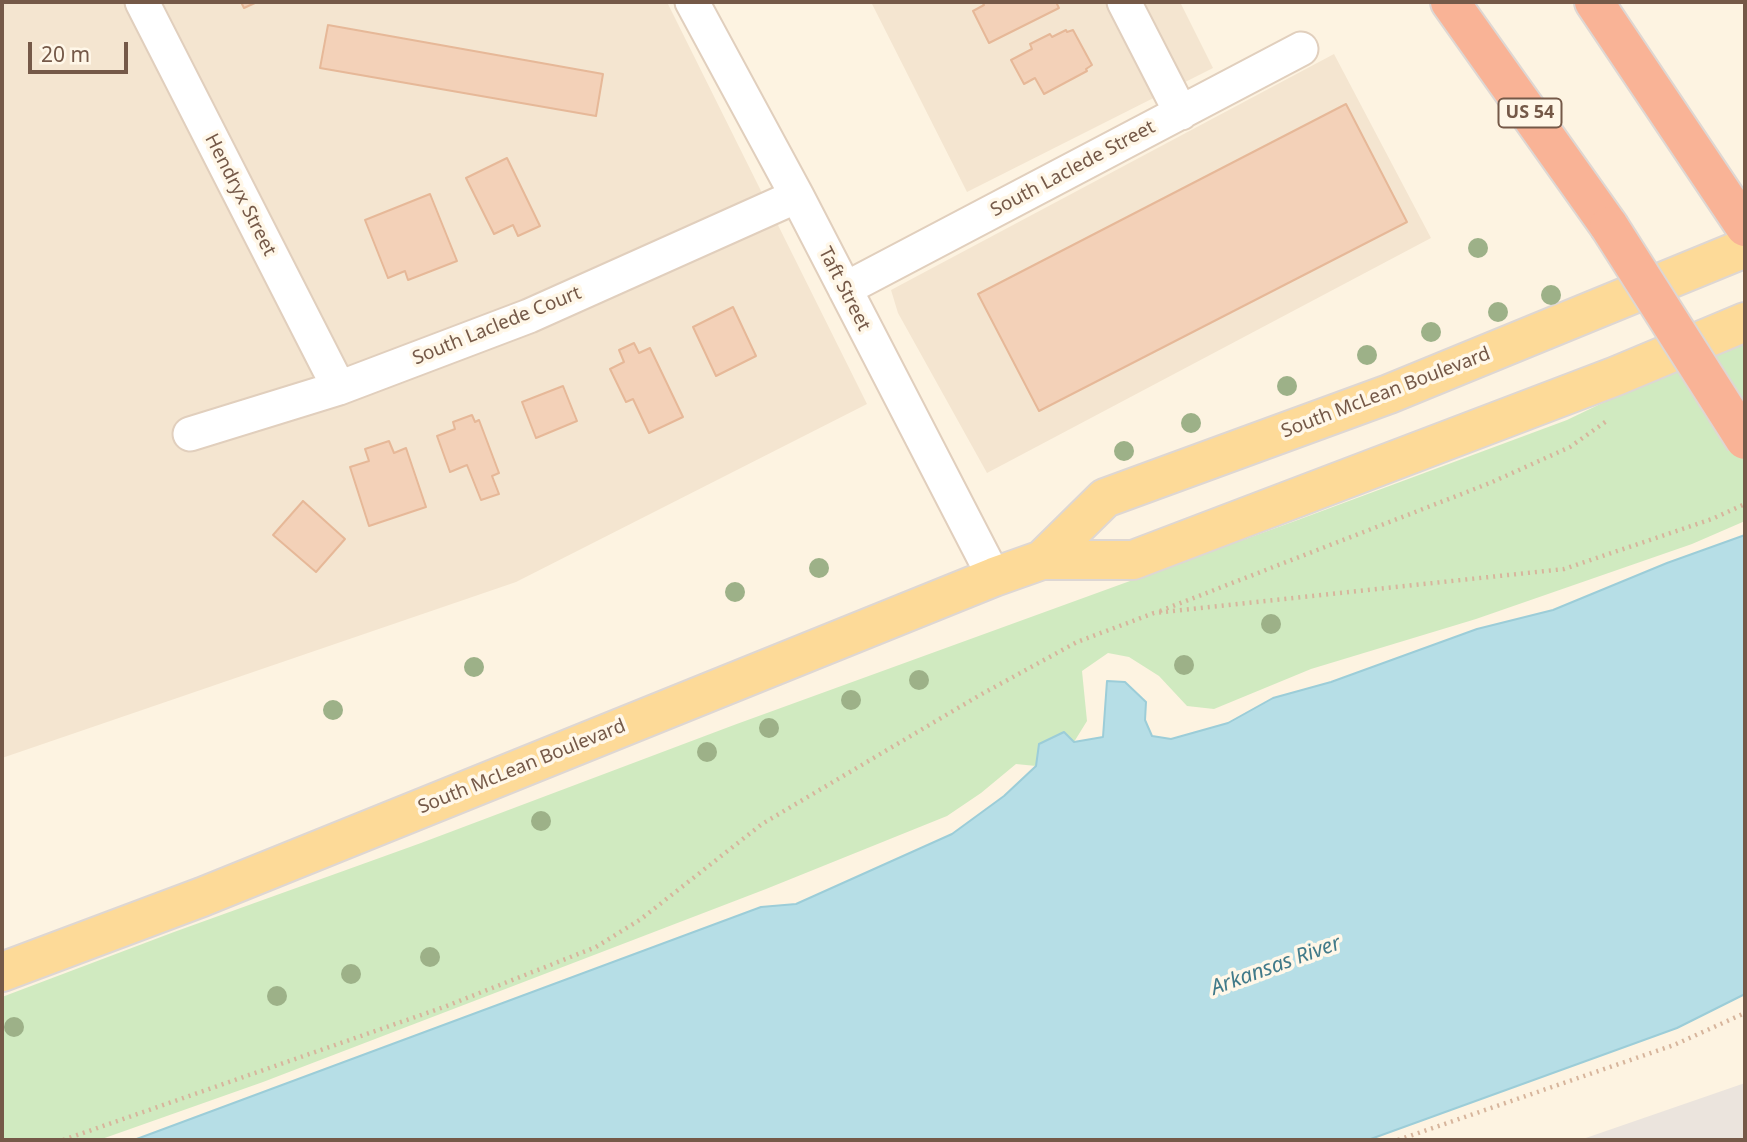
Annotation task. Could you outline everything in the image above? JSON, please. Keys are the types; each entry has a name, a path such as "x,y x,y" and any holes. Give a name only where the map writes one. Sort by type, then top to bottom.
{"highway":[{"name":"US 54","path":"1450,2 1609,226 1745,440"},
{"path":"1594,2 1712,174 1745,227"}],"main road":[{"name":"South McLean Boulevard","path":"1042,560 1105,498 1389,394 1745,248"},
{"name":"South McLean Boulevard","path":"2,972 215,892 994,577 1042,560 1133,560 1616,376 1745,322"}],"street":[{"name":"Hendryx Street","path":"142,2 339,388"},
{"name":"Taft Street","path":"692,2 994,577"},
{"path":"1124,2 1181,113"},
{"name":"South Laclede Street","path":"845,289 1301,49"},
{"name":"South Laclede Court","path":"190,434 339,388 529,316 796,196"}],"path":[{"path":"64,1140 444,1007 596,947 641,919 762,824 980,695 1077,642 1490,483 1570,447 1610,418"},
{"path":"1154,613 1564,569 1712,519 1745,504"},
{"path":"1398,1140 1674,1045 1745,1013"}],"shaded area":[{"path":"2,2 667,2 867,404 516,582 2,758"},
{"path":"871,2 1180,2 1213,68 967,192"},
{"path":"1334,54 1431,238 987,473 898,313 891,290"},
{"path":"1745,1083 1745,1140 1580,1140"}],"green space":[{"path":"1745,344 1745,521 1692,544 1476,619 1311,669 1214,709 1187,706 1159,676 1129,657 1108,653 1082,671 1087,721 1074,742 1036,766 1016,764 947,816 766,889 263,1082 99,1140 2,1140 2,997 1567,420 1646,382"}],"water":[{"name":"Arkansas River","path":"1745,535 1745,994 1677,1028 1368,1140 134,1140 761,907 796,904 952,834 1004,796 1036,766 1039,744 1064,732 1074,742 1103,737 1107,681 1125,682 1146,702 1145,720 1152,736 1171,739 1228,723 1273,698 1331,682 1477,629 1553,610 1667,563"}],"building":[{"path":"241,2 257,2 244,8"},
{"path":"982,2 1056,2 1059,8 989,43 973,11 984,5"},
{"path":"328,25 603,74 596,116 320,68"},
{"path":"1066,30 1073,30 1092,65 1087,71 1044,94 1035,78 1024,84 1011,60 1032,49 1030,44"},
{"path":"1346,104 1407,222 1039,411 978,294"},
{"path":"507,158 540,226 518,236 513,225 494,234 466,178"},
{"path":"430,194 457,261 408,280 405,271 388,278 365,220"},
{"path":"733,307 756,356 716,376 693,327"},
{"path":"634,343 639,353 650,348 683,417 649,433 633,399 626,402 610,369 624,362 619,350"},
{"path":"563,386 577,421 536,438 522,402"},
{"path":"472,415 475,422 479,420 499,473 492,476 499,494 481,500 467,465 450,472 437,436 455,429 453,422"},
{"path":"389,441 394,453 406,448 426,507 369,526 350,467 369,461 365,449"},
{"path":"303,501 345,539 316,572 273,535"}]}
